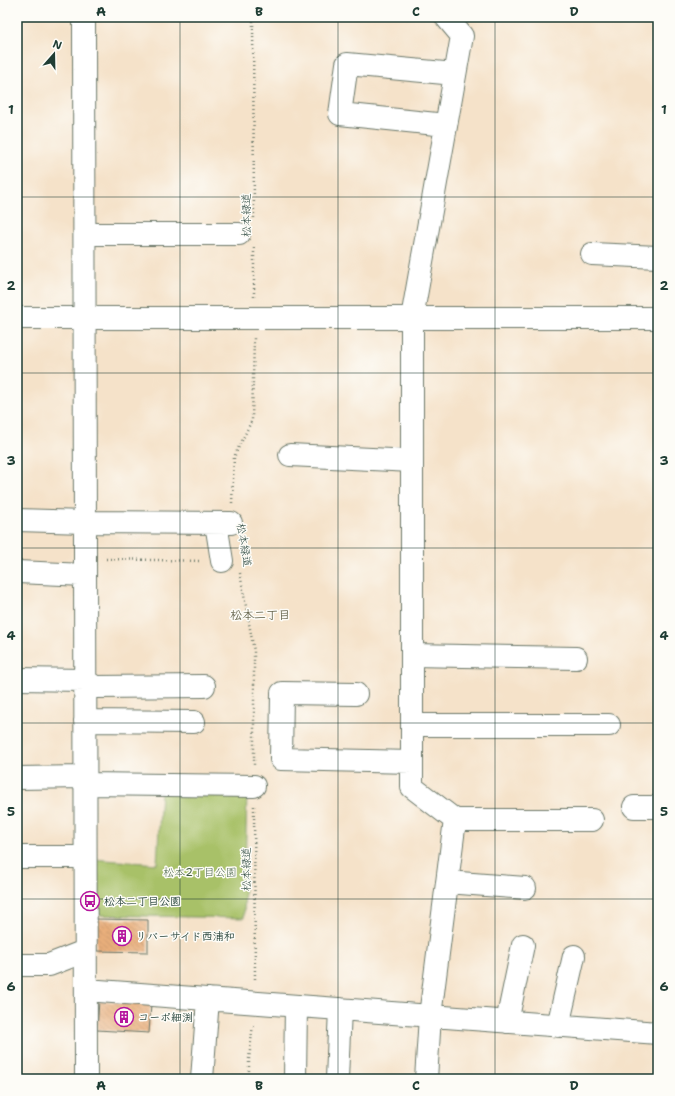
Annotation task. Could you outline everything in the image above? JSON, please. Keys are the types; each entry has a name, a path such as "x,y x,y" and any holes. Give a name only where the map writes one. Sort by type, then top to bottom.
{"street":[{"path":"84,17 86,1079"},
{"path":"446,17 462,36 412,318 412,787 455,820 592,820"},
{"path":"446,125 340,114 347,64 455,74"},
{"path":"85,234 249,234"},
{"path":"592,254 658,257"},
{"path":"17,318 658,318"},
{"path":"290,455 412,461"},
{"path":"17,520 223,523 230,565"},
{"path":"17,572 85,567"},
{"path":"412,655 576,658"},
{"path":"17,678 85,680 95,687 204,686"},
{"path":"356,694 282,693 281,759 412,762"},
{"path":"85,721 194,722"},
{"path":"412,725 608,725"},
{"path":"17,778 254,786"},
{"path":"634,807 658,808"},
{"path":"426,1079 430,1016 455,820"},
{"path":"17,856 85,857"},
{"path":"447,882 525,888"},
{"path":"507,1022 523,945"},
{"path":"17,965 49,965 85,951"},
{"path":"558,1026 574,956"},
{"path":"86,990 658,1033"},
{"path":"202,1079 208,999"},
{"path":"295,1079 296,1006"},
{"path":"338,1079 340,1009"}],"path":[{"name":"松本緑道","path":"223,523 234,457 252,420 254,318 249,234 253,17"},
{"name":"松本緑道","path":"230,565 254,651 256,1003 249,1059 249,1079"},
{"path":"85,567 230,565"}],"green space":[{"name":"松本2丁目公園","path":"161,791 247,791 244,918 92,915 92,859 157,864"}],"building":[{"name":"リバーサイド西浦和","path":"96,919 148,920 148,952 96,951"},
{"name":"コーポ細渕","path":"99,1001 151,1004 149,1033 97,1030"}],"place":[{"name":"松本二丁目公園","path":"90,901"},
{"name":"リバーサイド西浦和","path":"122,936"},
{"name":"コーポ細渕","path":"124,1017"}],"district":[{"name":"松本二丁目","path":"260,615"}]}
